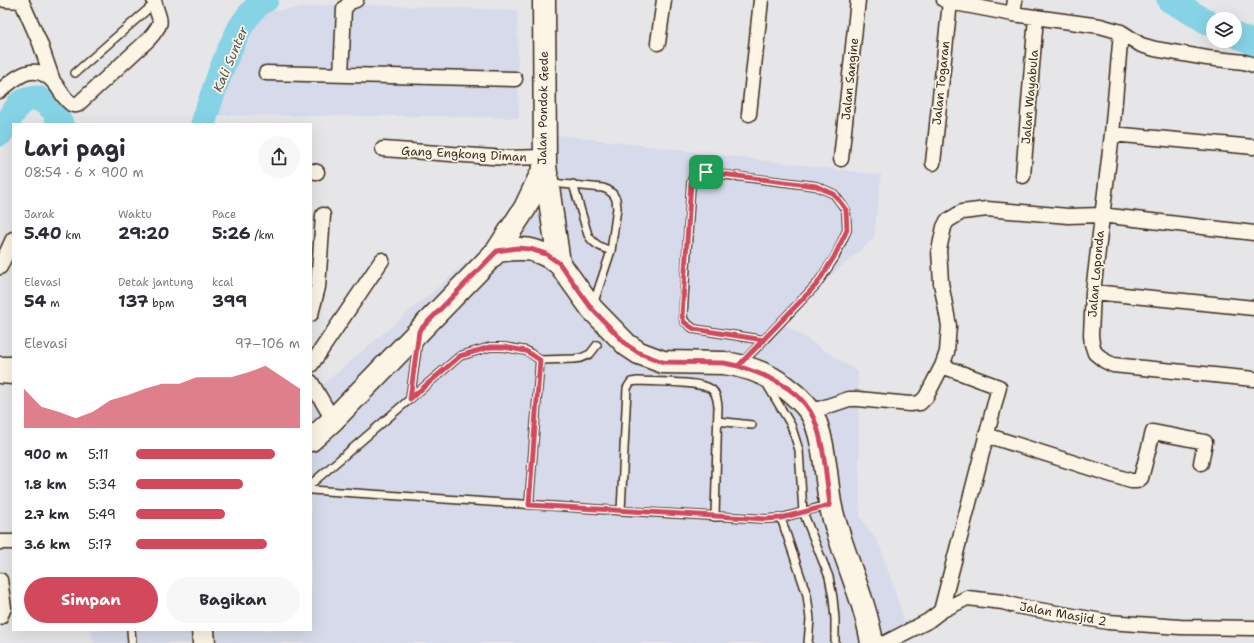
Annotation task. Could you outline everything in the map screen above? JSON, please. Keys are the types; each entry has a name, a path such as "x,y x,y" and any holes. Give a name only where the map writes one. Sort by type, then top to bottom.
{"main road":[{"name":"Jalan Pondok Gede","path":"312,439 333,420 497,251 525,208 543,172 544,0"},
{"path":"543,172 559,263"},
{"path":"497,251 517,248 530,249 546,254 559,263 592,309 627,345 639,353 663,362 724,363 738,366 760,373 779,382 797,396 810,412 818,429 822,445 830,505 860,598 872,643"},
{"path":"203,631 204,643"}],"street":[{"path":"5,0 21,1 40,43 53,81 62,95 71,104 78,105 158,29 160,15 154,1"},
{"path":"341,75 344,10 350,2 356,0"},
{"path":"658,43 664,0"},
{"path":"749,114 761,0"},
{"name":"Jalan Sangine","path":"841,159 858,0"},
{"path":"1013,14 1015,0"},
{"path":"947,1 1013,14 1100,26 1121,32 1141,44 1155,48 1207,58 1244,62 1254,65"},
{"name":"Jalan Togaran","path":"933,163 947,1"},
{"name":"Jalan Wayabula","path":"1023,176 1036,17"},
{"name":"Jalan Laponda","path":"1121,32 1112,134 1101,215 1093,292 1092,344 1095,352 1105,361 1122,366 1254,379"},
{"path":"0,91 13,79 29,71 41,73 53,81"},
{"path":"266,73 515,79"},
{"path":"1112,134 1254,147"},
{"name":"Gang Engkong Diman","path":"383,149 506,158 543,172"},
{"path":"810,412 849,399 858,398 910,404 920,403 926,398 942,366 946,352 949,326 941,283 938,250 944,226 947,221 962,212 987,209 1068,216 1101,215 1254,233"},
{"path":"312,310 318,287 323,215"},
{"path":"0,267 12,241"},
{"path":"312,364 382,260"},
{"path":"1093,292 1254,308"},
{"path":"0,364 12,364"},
{"path":"941,611 999,387 942,366"},
{"path":"0,376 12,377"},
{"path":"312,384 333,420"},
{"path":"986,435 1131,481 1137,481 1141,478 1153,432 1205,442 1201,463"},
{"path":"0,542 12,542"},
{"path":"0,580 4,608 0,617"},
{"name":"Jalan Masjid 2","path":"885,643 928,621 941,611 967,598 1003,602 1016,606 1108,622 1180,627 1254,628"}],"lane":[{"path":"75,73 154,1"},
{"path":"543,172 573,184 603,188 613,194 616,199 617,208 611,251 592,309"},
{"path":"738,366 764,340 817,284 834,257 847,230 846,210 834,194 816,186 702,172 694,177 691,182 682,316 684,322 694,329 764,340"},
{"path":"573,184 588,235 597,246 611,251"},
{"path":"410,399 419,331"},
{"path":"312,483 460,356 490,347 504,347 526,351 540,360 581,358 590,354 597,345"},
{"path":"529,505 540,360"},
{"path":"760,373 791,425 799,450 803,512 829,577 834,598 835,643"},
{"path":"621,511 627,388 631,382 638,381 707,386 713,390 716,395 718,421 715,517"},
{"path":"718,421 752,425"},
{"path":"312,490 715,517 781,518 830,505"},
{"path":"781,518 807,595 810,619 808,643"},
{"path":"131,631 132,643"}],"shaded area":[{"path":"339,4 517,10 519,118 442,116 210,115 244,40 264,12"},
{"path":"535,132 881,175 874,238 779,321 858,372 860,517 879,544 905,623 877,643 94,643 91,631 312,631 312,392 313,393 510,226 527,191"}],"waterway":[{"name":"Kali Sunter","path":"203,123 215,87 234,39 247,17 261,1 266,0"},
{"name":"Kali Sunter","path":"1169,0 1206,21"},
{"name":"Kali Sunter","path":"1242,38 1254,43"},
{"name":"Kali Sunter","path":"0,134 19,104 28,99 38,98 53,109 60,123"}],"route":[{"path":"706,172 697,174 691,182 682,316 684,322 694,329 764,340 738,366 724,363 663,362 639,353 627,345 592,309 559,263 546,254 530,249 517,248 497,251 419,331 410,399 460,356 490,347 504,347 526,351 540,360 529,505 766,519 781,518 830,505 822,445 818,429 810,412 797,396 779,382 760,373 738,366 748,355 764,340 817,284 834,257 847,230 846,210 834,194 816,186 706,172"}]}
